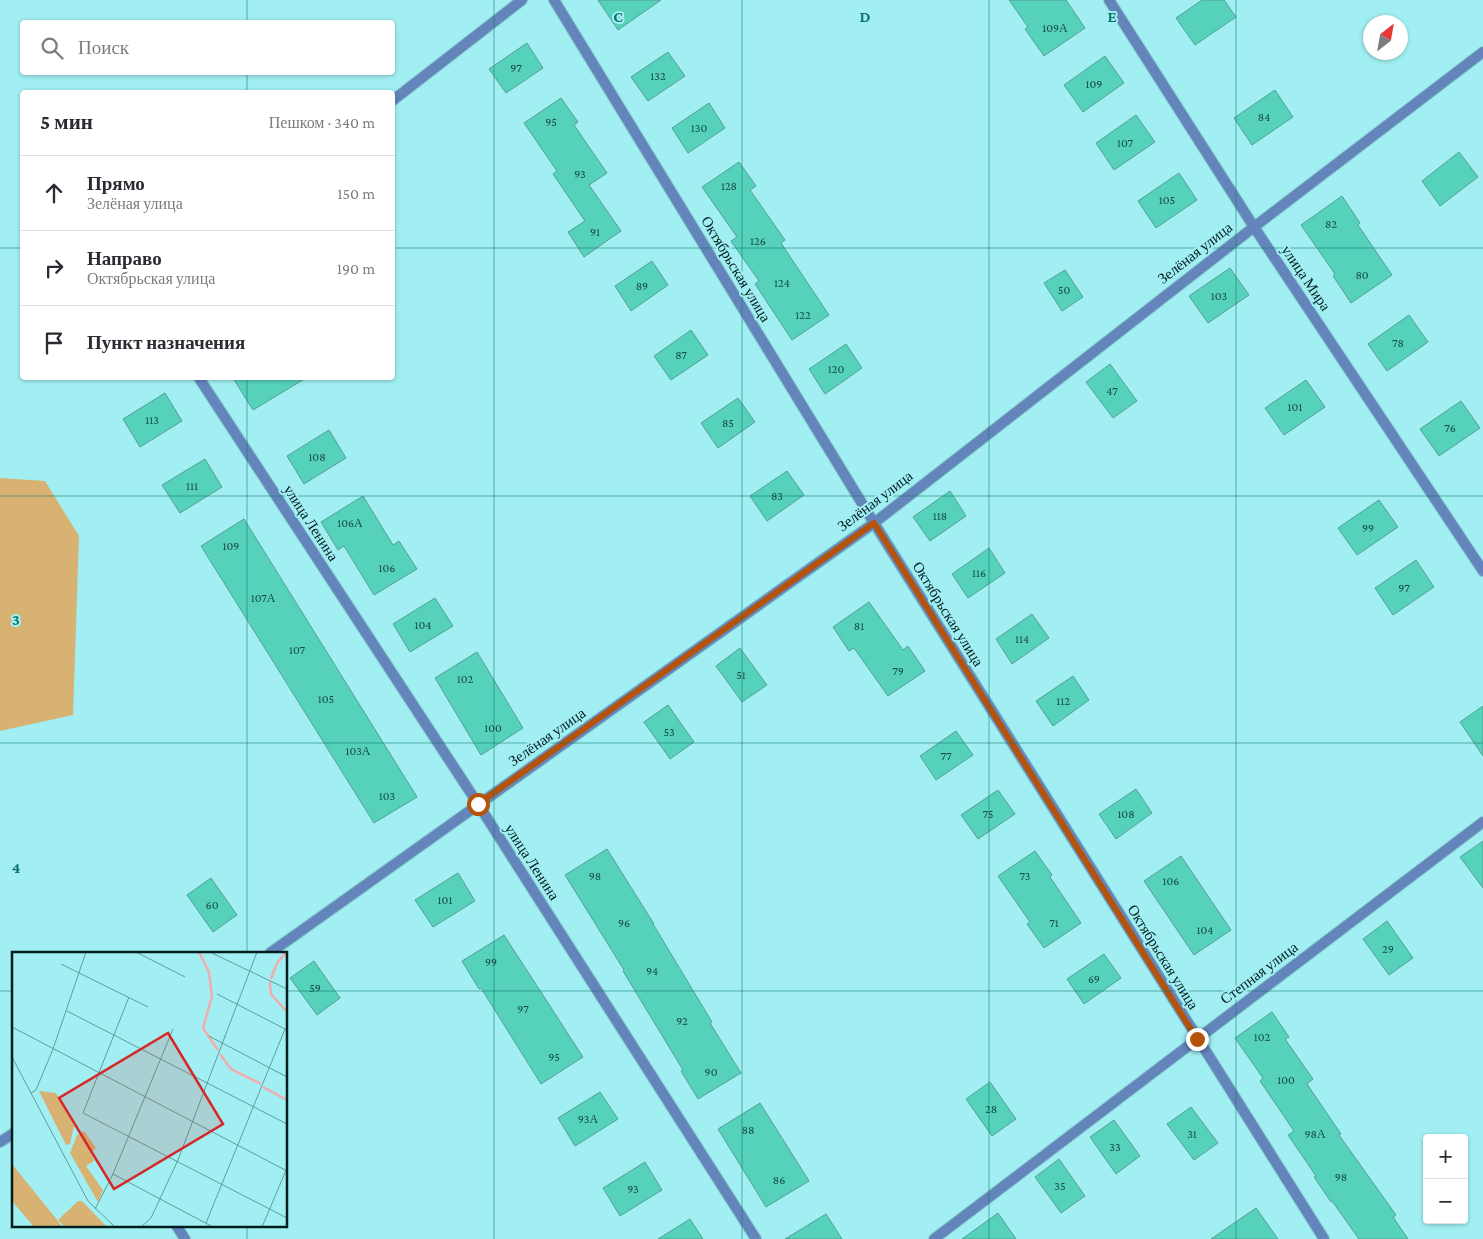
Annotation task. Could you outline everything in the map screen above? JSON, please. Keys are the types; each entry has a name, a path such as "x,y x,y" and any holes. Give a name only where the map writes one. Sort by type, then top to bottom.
{"street":[{"path":"395,98 522,0"},
{"name":"Октябрьская улица","path":"554,0 874,523 1324,1239"},
{"name":"улица Мира","path":"1109,0 1254,227 1483,570"},
{"name":"Зелёная улица","path":"271,952 874,523 1254,227 1483,52"},
{"name":"улица Ленина","path":"200,380 478,804 756,1239"},
{"name":"Степная улица","path":"934,1239 1483,822"},
{"path":"0,1142 12,1133"},
{"path":"177,1226 185,1239"}],"shaded area":[{"path":"0,478 45,481 79,536 73,715 0,731"}],"building":[{"path":"598,0 661,0 618,30"},
{"path":"1009,0 1066,0 1085,28 1044,56 1025,29 1028,27"},
{"path":"1202,0 1224,0 1236,17 1195,45 1176,18"},
{"path":"527,43 543,68 506,93 489,69"},
{"path":"668,52 685,76 648,101 631,77"},
{"path":"1105,56 1124,83 1083,112 1064,85"},
{"path":"1275,90 1293,117 1252,145 1234,118"},
{"path":"561,98 578,122 574,125 607,173 589,185 621,231 584,257 568,232 585,221 553,174 557,171 524,123"},
{"path":"709,103 725,128 688,153 672,128"},
{"path":"1136,115 1155,142 1114,170 1096,143"},
{"path":"1459,152 1478,177 1440,206 1422,181"},
{"path":"739,162 756,186 750,190 785,240 781,243 829,315 792,340 755,284 759,281 731,241 737,237 702,187"},
{"path":"1179,173 1197,200 1156,228 1138,201"},
{"path":"1342,196 1360,223 1358,225 1392,275 1351,303 1333,276 1335,274 1301,225"},
{"path":"652,261 668,285 631,311 615,286"},
{"path":"1230,268 1249,295 1208,323 1189,296"},
{"path":"1065,270 1083,297 1062,311 1044,283"},
{"path":"1409,315 1428,342 1387,371 1368,344"},
{"path":"691,330 708,355 671,380 654,356"},
{"path":"846,344 862,368 825,394 809,369"},
{"path":"1110,364 1137,401 1113,418 1086,382"},
{"path":"234,380 303,380 253,410"},
{"path":"1306,380 1325,407 1284,435 1265,408"},
{"path":"165,393 182,421 140,447 123,419"},
{"path":"738,398 755,422 718,448 701,423"},
{"path":"1461,401 1480,428 1439,456 1420,429"},
{"path":"329,430 346,458 304,484 287,456"},
{"path":"205,459 222,487 180,513 162,485"},
{"path":"787,471 804,495 767,521 750,496"},
{"path":"950,491 966,516 930,541 913,517"},
{"path":"363,496 393,545 399,541 417,569 374,595 344,546 338,550 321,522"},
{"path":"1379,500 1398,527 1357,555 1338,528"},
{"path":"244,519 417,797 374,823 201,546"},
{"path":"989,548 1005,573 968,598 952,574"},
{"path":"1416,560 1434,587 1393,615 1375,588"},
{"path":"435,598 453,626 410,652 393,624"},
{"path":"869,602 903,650 908,646 925,671 888,696 854,648 849,651 833,627"},
{"path":"1032,614 1049,638 1012,664 996,639"},
{"path":"740,648 767,685 742,702 716,666"},
{"path":"477,652 523,728 481,755 435,678"},
{"path":"1073,676 1089,700 1053,726 1036,701"},
{"path":"668,705 694,742 670,759 644,722"},
{"path":"1483,706 1483,756 1460,722"},
{"path":"956,731 973,755 936,780 920,756"},
{"path":"1136,789 1152,813 1116,839 1099,814"},
{"path":"998,790 1015,814 978,839 961,815"},
{"path":"1483,841 1483,888 1460,857"},
{"path":"607,849 654,924 712,1022 710,1023 741,1073 698,1099 624,970 565,875"},
{"path":"1035,851 1081,923 1044,948 1027,924 1030,922 998,876"},
{"path":"1181,856 1231,930 1194,955 1144,881"},
{"path":"458,873 475,901 433,927 415,900"},
{"path":"211,878 237,915 213,932 187,895"},
{"path":"1387,921 1413,958 1389,975 1363,939"},
{"path":"504,935 583,1057 541,1084 462,961"},
{"path":"1104,954 1121,978 1084,1004 1067,979"},
{"path":"314,961 340,998 317,1015 290,978"},
{"path":"1272,1012 1289,1037 1285,1039 1313,1079 1307,1084 1341,1134 1339,1135 1396,1215 1393,1217 1408,1239 1359,1239 1331,1202 1288,1135 1294,1131 1260,1081 1263,1078 1235,1038"},
{"path":"990,1082 1016,1119 992,1136 966,1099"},
{"path":"600,1092 618,1119 575,1146 558,1118"},
{"path":"760,1103 809,1181 766,1207 718,1129"},
{"path":"1191,1107 1218,1143 1194,1160 1167,1124"},
{"path":"1114,1120 1140,1156 1116,1174 1090,1137"},
{"path":"1059,1159 1085,1196 1061,1213 1035,1177"},
{"path":"645,1162 662,1190 620,1216 603,1188"},
{"path":"1256,1208 1278,1239 1211,1239"},
{"path":"998,1213 1016,1239 962,1239"},
{"path":"826,1214 842,1239 785,1239"},
{"path":"690,1219 703,1239 658,1239"}],"route":[{"path":"478,804 874,523 1197,1039"}]}
